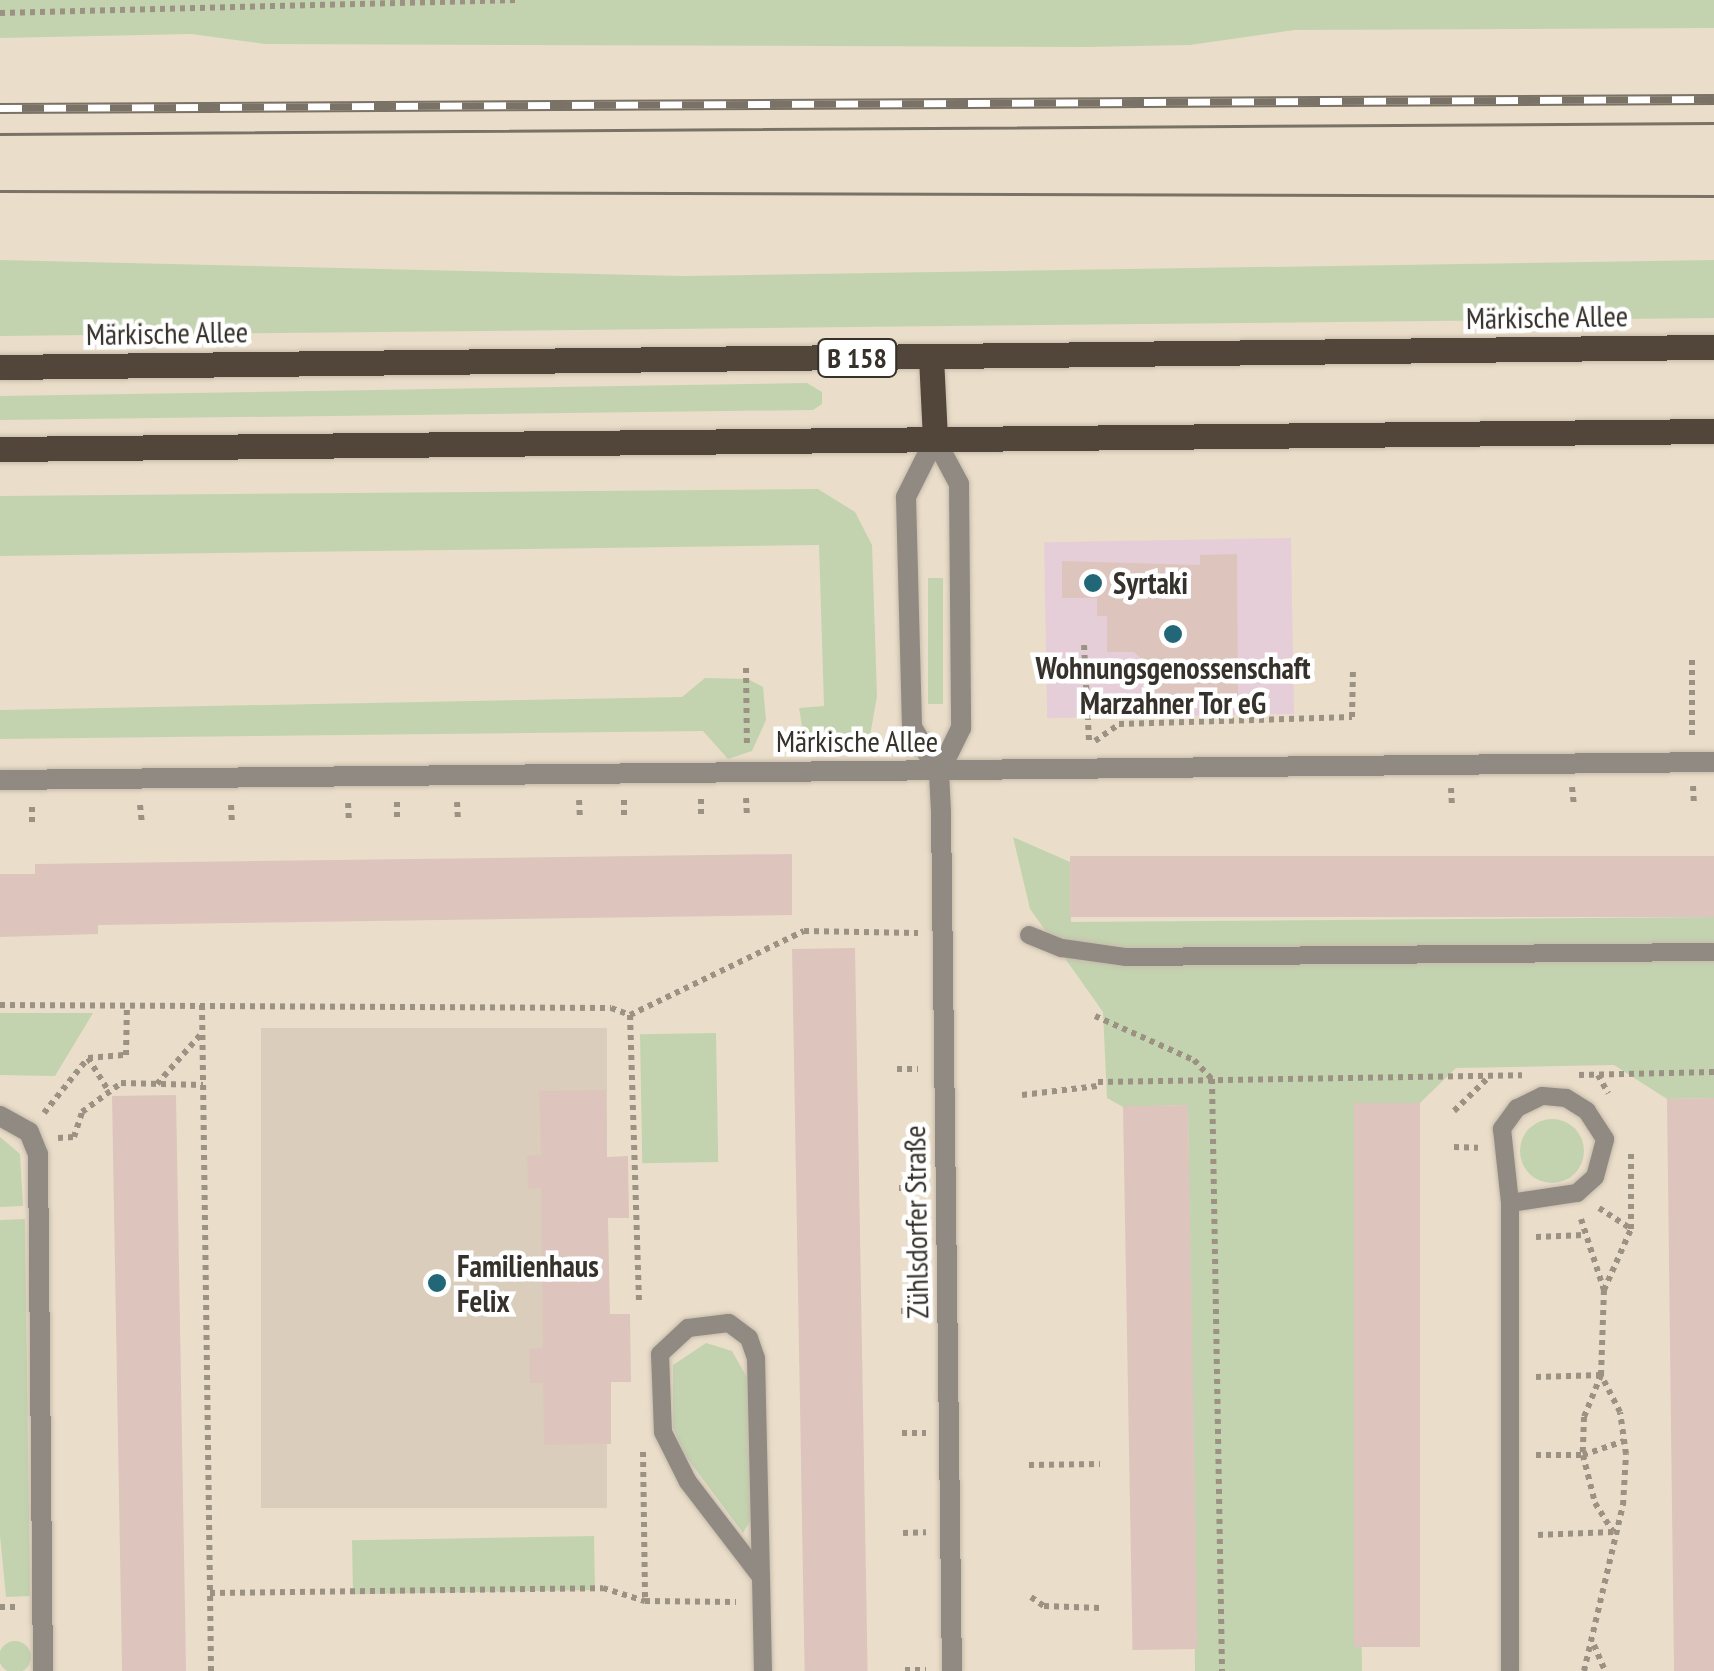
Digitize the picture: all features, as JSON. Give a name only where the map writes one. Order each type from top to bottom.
[{"type":"main road","name":"Märkische Allee","points":[[0,367],[1714,347]]},
{"type":"main road","points":[[931,358],[935,439]]},
{"type":"main road","points":[[0,449],[1714,431]]},
{"type":"street","points":[[935,439],[906,497],[912,728],[939,773]]},
{"type":"street","name":"Zühlsdorfer Straße","points":[[935,439],[959,484],[962,728],[939,773],[952,1671]]},
{"type":"street","name":"Märkische Allee","points":[[0,780],[1714,762]]},
{"type":"street","points":[[0,1116],[28,1132],[38,1154],[43,1671]]},
{"type":"lane","points":[[1029,934],[1062,948],[1126,957],[1714,952]]},
{"type":"lane","points":[[1510,1203],[1577,1193],[1595,1177],[1605,1139],[1587,1111],[1566,1098],[1542,1096],[1517,1108],[1502,1129],[1510,1203],[1510,1671]]},
{"type":"lane","points":[[761,1577],[688,1482],[663,1432],[660,1354],[688,1328],[729,1323],[748,1338],[756,1358],[763,1602],[763,1671]]},
{"type":"path","points":[[0,13],[128,4],[516,0]]},
{"type":"path","points":[[1084,644],[1089,741]]},
{"type":"path","points":[[1692,660],[1692,763]]},
{"type":"path","points":[[1071,741],[1089,741],[1119,724],[1352,717],[1353,668]]},
{"type":"path","points":[[0,1005],[611,1008],[630,1015],[804,930],[896,932]]},
{"type":"path","points":[[202,1005],[211,1671]]},
{"type":"path","points":[[28,1132],[88,1058],[126,1055],[127,1006]]},
{"type":"path","points":[[630,1015],[638,1305]]},
{"type":"path","points":[[1095,1016],[1194,1060],[1212,1078],[1222,1671]]},
{"type":"path","points":[[157,1084],[202,1032]]},
{"type":"path","points":[[88,1058],[107,1089]]},
{"type":"path","points":[[1562,1075],[1714,1072]]},
{"type":"path","points":[[1598,1074],[1614,1104]]},
{"type":"path","points":[[1022,1094],[1098,1084],[1212,1078],[1526,1075]]},
{"type":"path","points":[[1454,1111],[1490,1076]]},
{"type":"path","points":[[74,1137],[82,1112],[107,1089],[157,1084],[203,1086]]},
{"type":"path","points":[[1613,1532],[1596,1504],[1583,1455],[1584,1417],[1601,1375],[1604,1290],[1631,1229],[1631,1140]]},
{"type":"path","points":[[1577,1193],[1631,1229]]},
{"type":"path","points":[[1577,1193],[1584,1235],[1604,1290]]},
{"type":"path","points":[[1510,1238],[1584,1235]]},
{"type":"path","points":[[1510,1378],[1601,1375]]},
{"type":"path","points":[[1584,1671],[1594,1644],[1613,1532],[1623,1505],[1624,1441],[1620,1412],[1601,1375]]},
{"type":"path","points":[[643,1441],[645,1601]]},
{"type":"path","points":[[1510,1456],[1583,1455],[1624,1441]]},
{"type":"path","points":[[1029,1464],[1100,1464]]},
{"type":"path","points":[[1510,1536],[1613,1532]]},
{"type":"path","points":[[210,1592],[602,1588],[645,1601],[763,1602]]},
{"type":"path","points":[[1031,1597],[1044,1606],[1101,1608]]},
{"type":"path","points":[[1594,1644],[1605,1671]]},
{"type":"shaded area","points":[[1291,538],[1294,714],[1047,718],[1044,542]]},
{"type":"shaded area","name":"Familienhaus Felix","points":[[261,1028],[607,1028],[607,1508],[261,1508]]},
{"type":"green space","points":[[0,0],[1714,0],[1714,28],[1294,30],[1190,45],[1086,47],[265,44],[191,34],[0,38]]},
{"type":"green space","points":[[0,260],[684,276],[1714,260],[1714,318],[0,336]]},
{"type":"green space","points":[[807,383],[822,392],[822,404],[813,410],[0,420],[0,396]]},
{"type":"green space","points":[[818,489],[855,512],[872,545],[877,696],[867,753],[818,750],[802,726],[799,708],[824,706],[819,545],[0,556],[0,496]]},
{"type":"green space","points":[[928,578],[943,578],[943,704],[928,704]]},
{"type":"green space","points":[[705,678],[748,679],[763,687],[766,720],[752,751],[728,759],[703,731],[0,739],[0,710],[682,697]]},
{"type":"green space","points":[[1013,837],[1070,862],[1071,922],[1714,917],[1714,1098],[1667,1099],[1614,1065],[1456,1068],[1420,1103],[1354,1104],[1362,1671],[1195,1671],[1188,1105],[1123,1107],[1107,1098],[1103,1012],[1030,909]]},
{"type":"green space","points":[[0,1013],[93,1013],[55,1076],[0,1075]]},
{"type":"green space","points":[[716,1033],[718,1162],[642,1163],[640,1034]]},
{"type":"green space","points":[[1552,1119],[1574,1129],[1584,1151],[1574,1173],[1552,1183],[1530,1173],[1520,1151],[1530,1129]]},
{"type":"green space","points":[[0,1137],[20,1154],[23,1206],[0,1207]]},
{"type":"green space","points":[[25,1219],[30,1596],[6,1597],[0,1535],[0,1220]]},
{"type":"green space","points":[[706,1343],[732,1351],[749,1381],[750,1521],[743,1533],[684,1454],[673,1428],[673,1365]]},
{"type":"green space","points":[[594,1536],[595,1590],[353,1594],[352,1540]]},
{"type":"green space","points":[[15,1641],[26,1646],[31,1657],[26,1668],[15,1673],[4,1668],[-1,1657],[4,1646]]},
{"type":"building","name":"Wohnungsgenossenschaft Marzahner Tor eG","points":[[1237,554],[1238,695],[1153,696],[1152,669],[1134,652],[1107,652],[1107,616],[1097,616],[1097,598],[1062,598],[1062,561],[1200,565],[1200,555]]},
{"type":"building","points":[[792,854],[792,915],[98,925],[98,934],[0,937],[0,874],[35,874],[35,864]]},
{"type":"building","points":[[1070,856],[1714,856],[1714,917],[1070,917]]},
{"type":"building","points":[[855,948],[868,1671],[805,1671],[792,949]]},
{"type":"building","points":[[606,1090],[607,1157],[628,1156],[629,1218],[608,1218],[610,1314],[630,1314],[631,1382],[611,1382],[611,1444],[544,1445],[543,1383],[530,1383],[529,1349],[543,1348],[541,1188],[528,1189],[527,1156],[541,1155],[539,1091]]},
{"type":"building","points":[[176,1095],[186,1671],[122,1671],[112,1096]]},
{"type":"building","points":[[1714,1098],[1714,1671],[1674,1671],[1667,1099]]},
{"type":"building","points":[[1354,1103],[1420,1103],[1420,1647],[1354,1647]]},
{"type":"building","points":[[1188,1105],[1197,1649],[1133,1650],[1123,1106]]},
{"type":"tram line","points":[[0,134],[1714,123]]},
{"type":"tram line","points":[[0,191],[1714,196]]},
{"type":"railway","points":[[0,108],[1714,99]]},
{"type":"place","name":"Syrtaki","points":[[1093,583]]},
{"type":"place","name":"Wohnungsgenossenschaft Marzahner Tor eG","points":[[1173,634]]},
{"type":"place","name":"Familienhaus Felix","points":[[437,1283]]}]
